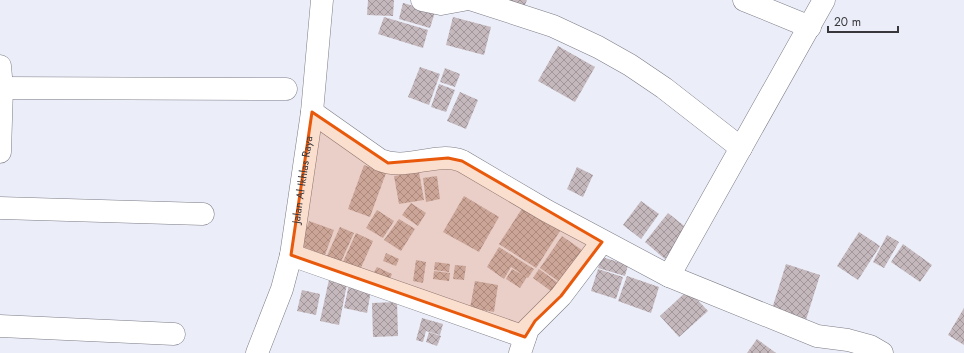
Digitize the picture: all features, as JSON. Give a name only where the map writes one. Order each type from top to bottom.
[{"type":"street","name":"Jalan Al Ikhlas Raya","points":[[257,353],[282,289],[291,255],[312,112],[322,0]]},
{"type":"street","points":[[422,0],[441,4],[463,0]]},
{"type":"street","points":[[473,0],[553,26],[598,47],[630,65],[664,88],[741,148]]},
{"type":"street","points":[[744,0],[810,28]]},
{"type":"street","points":[[669,276],[810,28],[824,0]]},
{"type":"street","points":[[0,66],[0,152]]},
{"type":"street","points":[[1,88],[286,89]]},
{"type":"street","points":[[312,112],[380,160],[388,163],[399,164],[448,158],[462,161],[602,242],[669,276],[817,336],[849,347],[870,346],[882,353]]},
{"type":"street","points":[[0,208],[203,214]]},
{"type":"street","points":[[291,255],[522,345],[535,321],[562,296],[602,242]]},
{"type":"street","points":[[0,326],[174,334]]},
{"type":"highlighted area","points":[[312,112],[388,163],[448,158],[462,161],[602,242],[561,296],[535,321],[525,337],[291,255]]},
{"type":"building","points":[[368,0],[394,0],[393,16],[367,15]]},
{"type":"building","points":[[503,0],[527,0],[523,10]]},
{"type":"building","points":[[403,3],[435,12],[430,28],[399,19]]},
{"type":"building","points":[[384,17],[428,30],[423,48],[378,34]]},
{"type":"building","points":[[453,17],[491,27],[484,55],[446,45]]},
{"type":"building","points":[[558,46],[595,67],[575,102],[538,81]]},
{"type":"building","points":[[420,67],[440,74],[429,105],[408,97]]},
{"type":"building","points":[[445,68],[460,74],[455,87],[440,82]]},
{"type":"building","points":[[439,84],[455,90],[446,112],[431,107]]},
{"type":"building","points":[[460,92],[478,100],[466,129],[447,121]]},
{"type":"building","points":[[364,165],[386,173],[370,217],[348,209]]},
{"type":"building","points":[[577,167],[593,175],[583,197],[567,189]]},
{"type":"building","points":[[419,172],[424,200],[399,204],[394,176]]},
{"type":"building","points":[[437,176],[440,199],[426,202],[423,178]]},
{"type":"building","points":[[464,196],[499,217],[479,252],[443,232]]},
{"type":"building","points":[[641,201],[659,214],[641,239],[623,225]]},
{"type":"building","points":[[411,203],[426,213],[418,226],[402,215]]},
{"type":"building","points":[[523,207],[560,231],[536,268],[499,244]]},
{"type":"building","points":[[377,210],[394,221],[383,238],[366,228]]},
{"type":"building","points":[[668,213],[688,229],[665,259],[645,242]]},
{"type":"building","points":[[399,219],[415,229],[401,251],[384,240]]},
{"type":"building","points":[[309,221],[334,230],[325,255],[300,246]]},
{"type":"building","points":[[340,227],[354,233],[340,264],[326,258]]},
{"type":"building","points":[[859,232],[880,246],[858,280],[837,266]]},
{"type":"building","points":[[356,233],[373,241],[359,272],[342,264]]},
{"type":"building","points":[[887,235],[899,242],[884,268],[873,262]]},
{"type":"building","points":[[562,236],[589,255],[566,287],[540,268]]},
{"type":"building","points":[[903,244],[932,265],[920,282],[891,262]]},
{"type":"building","points":[[499,247],[534,269],[528,278],[511,267],[504,279],[487,267]]},
{"type":"building","points":[[386,253],[399,259],[396,266],[383,261]]},
{"type":"building","points":[[602,257],[628,265],[625,276],[598,268]]},
{"type":"building","points":[[416,260],[426,262],[423,283],[413,281]]},
{"type":"building","points":[[435,262],[450,264],[449,272],[434,270]]},
{"type":"building","points":[[786,264],[820,275],[805,323],[771,312]]},
{"type":"building","points":[[455,265],[466,266],[464,280],[453,279]]},
{"type":"building","points":[[377,267],[392,274],[390,279],[374,272]]},
{"type":"building","points":[[512,269],[527,277],[520,288],[506,279]]},
{"type":"building","points":[[539,269],[565,288],[559,297],[533,278]]},
{"type":"building","points":[[598,269],[623,277],[616,299],[591,291]]},
{"type":"building","points":[[434,271],[450,273],[449,281],[433,279]]},
{"type":"building","points":[[330,275],[348,279],[339,325],[320,321]]},
{"type":"building","points":[[627,276],[659,287],[651,313],[618,301]]},
{"type":"building","points":[[350,280],[372,285],[367,313],[344,308]]},
{"type":"building","points":[[475,281],[498,285],[494,312],[470,308]]},
{"type":"building","points":[[302,290],[320,294],[316,315],[297,311]]},
{"type":"building","points":[[688,290],[708,311],[679,337],[660,316]]},
{"type":"building","points":[[397,302],[398,336],[373,337],[372,303]]},
{"type":"building","points":[[964,308],[964,345],[948,335]]},
{"type":"building","points":[[422,318],[443,324],[440,335],[426,331],[423,342],[416,340]]},
{"type":"building","points":[[429,332],[441,336],[437,346],[426,342]]},
{"type":"building","points":[[757,339],[776,353],[747,353]]}]
